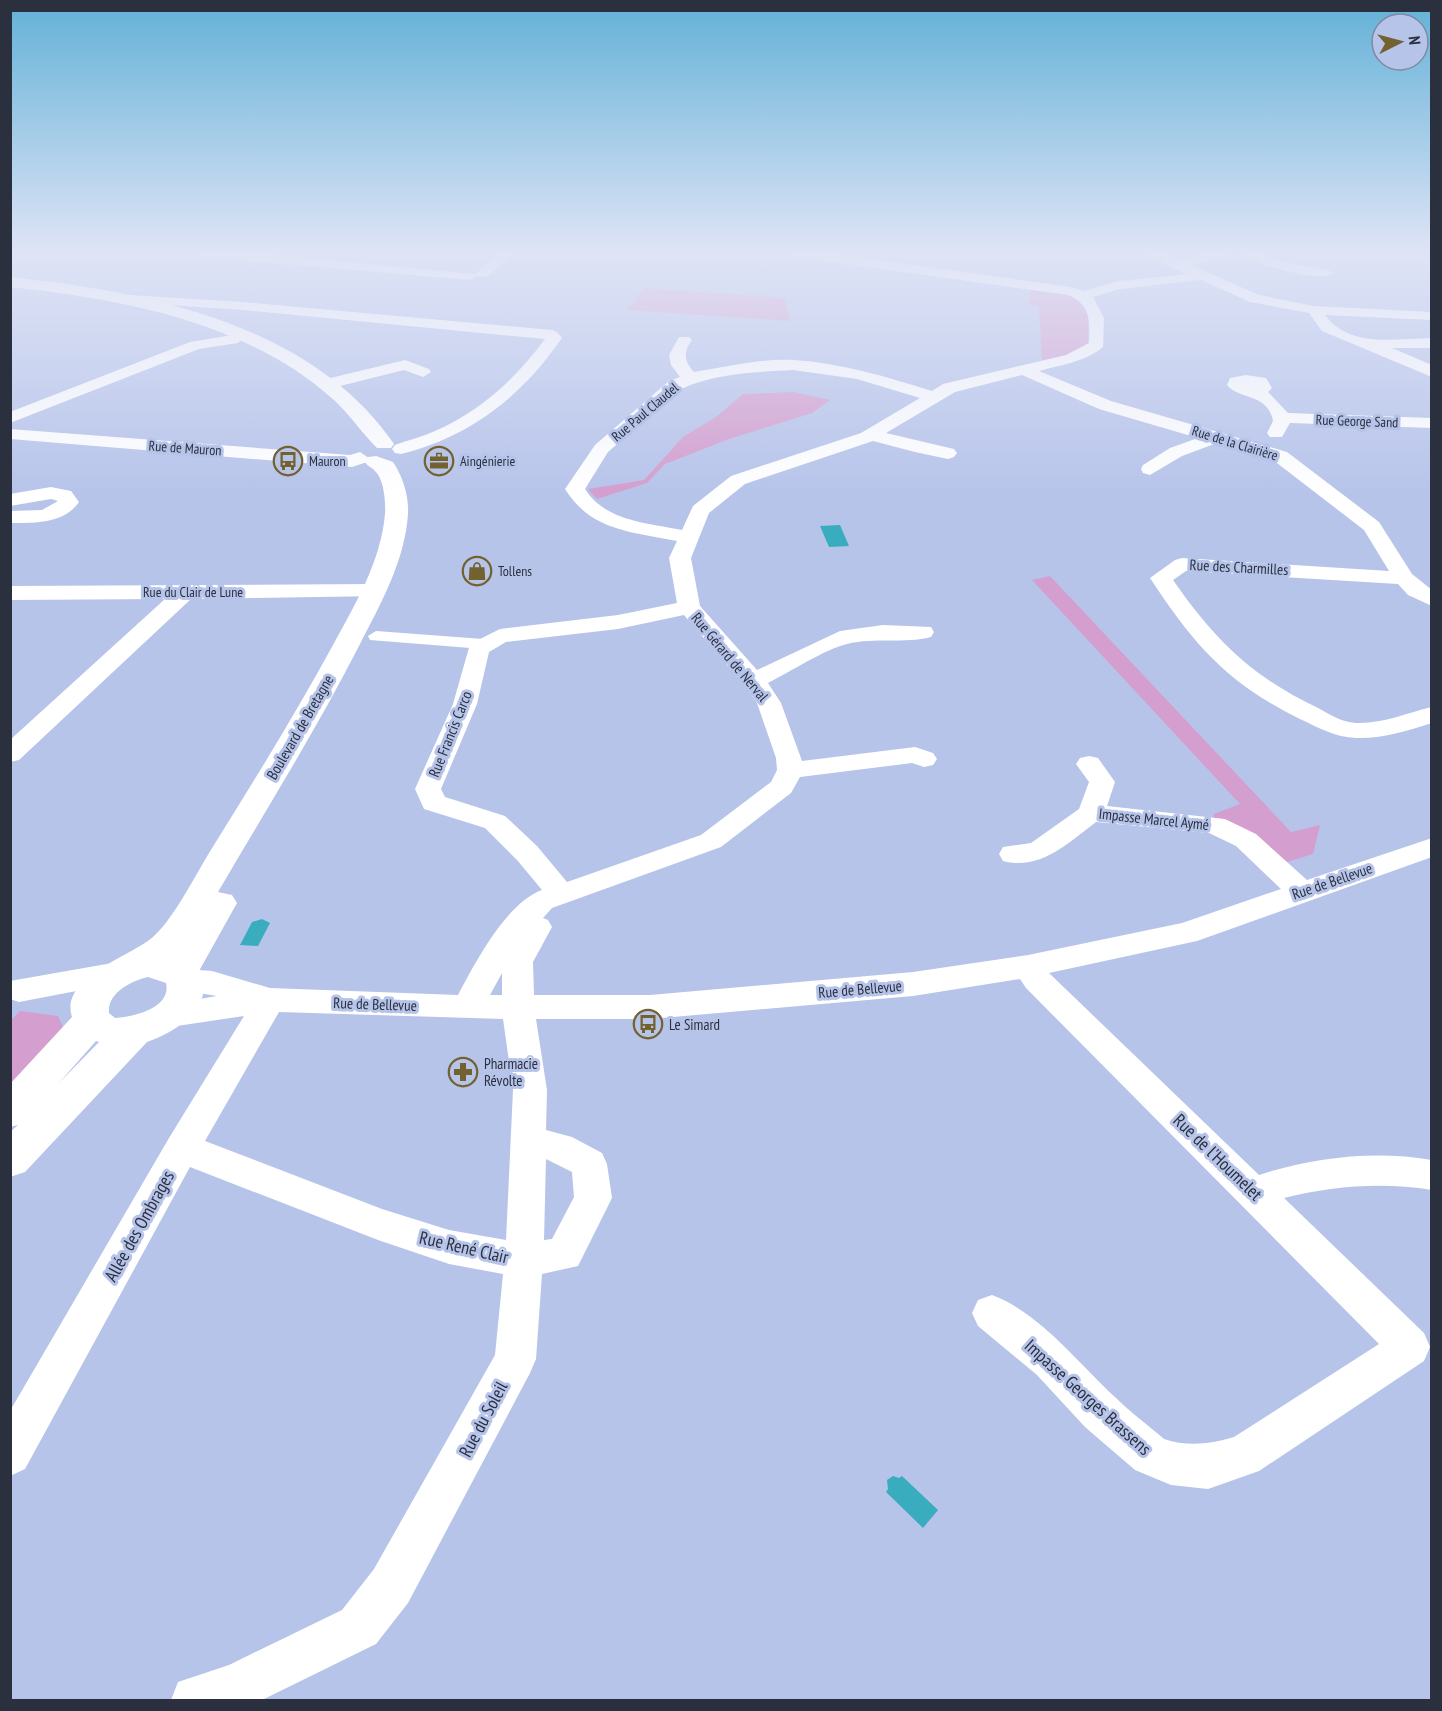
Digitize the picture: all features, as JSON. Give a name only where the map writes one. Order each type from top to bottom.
[{"type":"main road","name":"Boulevard de Bretagne","points":[[183,977],[343,698],[376,636],[400,583],[418,526],[413,487],[349,418],[322,394],[267,356],[216,333]]},
{"type":"main road","name":"Boulevard de Bretagne","points":[[126,970],[167,945],[185,919],[316,701],[375,591],[390,549],[397,516],[395,496],[381,453],[357,411],[307,370],[240,333]]},
{"type":"main road","points":[[10,1111],[91,1015],[97,989],[126,970],[160,965],[183,977],[186,992],[170,1015],[146,1028],[133,1032],[108,1031],[91,1015]]},
{"type":"main road","points":[[10,1160],[133,1032]]},
{"type":"street","points":[[10,418],[196,345],[210,336],[211,333]]},
{"type":"street","name":"Rue de Mauron","points":[[10,434],[352,461],[444,434],[476,417],[502,397],[542,356],[554,338],[552,335],[529,333]]},
{"type":"street","name":"Rue Gérard de Nerval","points":[[790,770],[789,758],[769,703],[754,681],[689,607],[680,558],[700,510],[738,480],[873,435],[932,396],[949,388],[1071,358],[1089,351],[1097,344],[1097,333]]},
{"type":"street","points":[[1338,333],[1414,362],[1431,372]]},
{"type":"street","points":[[196,345],[233,340]]},
{"type":"street","points":[[684,340],[677,352],[677,360],[690,378]]},
{"type":"street","points":[[1366,345],[1401,341],[1431,343]]},
{"type":"street","points":[[324,385],[405,365],[423,372]]},
{"type":"street","name":"Rue Paul Claudel","points":[[687,537],[601,516],[578,495],[575,489],[601,449],[675,385],[690,378],[783,365],[859,375],[932,396]]},
{"type":"street","name":"Rue de la Clairière","points":[[1025,370],[1054,385],[1105,405],[1258,448],[1291,462],[1372,526],[1404,578],[1431,600]]},
{"type":"street","points":[[1256,391],[1278,409],[1283,418],[1278,431],[1258,448]]},
{"type":"street","name":"Rue George Sand","points":[[1283,418],[1431,423]]},
{"type":"street","points":[[873,435],[915,447],[948,453]]},
{"type":"street","points":[[1150,469],[1176,452],[1218,437]]},
{"type":"street","points":[[10,500],[51,493],[64,495],[69,502],[61,511],[44,516],[10,518]]},
{"type":"street","name":"Rue des Charmilles","points":[[1404,578],[1182,564],[1161,578],[1203,640],[1231,666],[1269,695],[1341,729],[1395,728],[1431,714]]},
{"type":"street","name":"Rue du Clair de Lune","points":[[10,593],[375,591]]},
{"type":"street","points":[[10,754],[185,592]]},
{"type":"street","points":[[376,636],[483,644],[500,636],[583,627],[689,607]]},
{"type":"street","points":[[754,681],[840,638],[883,632],[923,632]]},
{"type":"street","name":"Rue Francis Carco","points":[[483,644],[478,649],[465,704],[428,789],[434,802],[495,822],[527,853],[560,893]]},
{"type":"street","points":[[468,1007],[492,961],[519,925],[542,901],[711,841],[772,798],[782,787],[790,770],[915,755],[924,759]]},
{"type":"street","name":"Impasse Marcel Aymé","points":[[1013,854],[1038,851],[1091,813],[1102,782],[1089,764]]},
{"type":"street","name":"Impasse Marcel Aymé","points":[[1091,813],[1215,825],[1246,840],[1302,891]]},
{"type":"street","name":"Rue de Bellevue","points":[[170,1015],[270,1000],[518,1008],[662,1006],[913,984],[1028,966],[1186,933],[1431,847]]},
{"type":"street","points":[[518,1008],[517,962],[560,893]]},
{"type":"street","name":"Rue de l'Houmelet","points":[[1028,966],[1037,980],[1410,1347]]},
{"type":"street","points":[[15,989],[126,970]]},
{"type":"street","name":"Rue de Bellevue","points":[[183,977],[212,982],[270,1000]]},
{"type":"street","points":[[15,989],[91,1015]]},
{"type":"street","name":"Allée des Ombrages","points":[[10,1454],[182,1148],[270,1000]]},
{"type":"street","name":"Rue du Soleil","points":[[196,1701],[236,1688],[359,1627],[391,1586],[515,1359],[524,1260],[530,1090],[518,1008]]},
{"type":"street","name":"Rue René Clair","points":[[182,1148],[428,1241],[449,1247],[524,1260],[564,1254],[593,1198],[588,1164],[559,1147],[529,1141]]},
{"type":"street","points":[[1254,1192],[1284,1181],[1387,1169],[1431,1175]]},
{"type":"street","name":"Impasse Georges Brassens","points":[[992,1313],[1052,1361],[1100,1412],[1150,1455],[1172,1463],[1208,1467],[1244,1456],[1410,1347]]},
{"type":"shaded area","points":[[1040,333],[1088,333],[1088,344],[1069,355],[1042,361]]},
{"type":"shaded area","points":[[794,392],[830,400],[812,413],[729,439],[665,464],[647,483],[597,499],[588,489],[644,480],[683,437],[716,417],[743,394]]},
{"type":"shaded area","points":[[840,525],[849,546],[829,547],[820,526]]},
{"type":"shaded area","points":[[1050,576],[1291,832],[1320,825],[1313,854],[1284,863],[1213,819],[1214,814],[1240,804],[1032,580]]},
{"type":"shaded area","points":[[262,919],[270,923],[258,946],[240,945],[252,922]]},
{"type":"shaded area","points":[[20,1011],[58,1016],[65,1032],[10,1091],[10,1021]]},
{"type":"shaded area","points":[[893,1476],[899,1478],[902,1476],[938,1510],[923,1528],[886,1492],[887,1480]]},
{"type":"place","name":"Mauron","points":[[288,461]]},
{"type":"place","name":"Aingénierie","points":[[439,461]]},
{"type":"place","name":"Tollens","points":[[477,571]]},
{"type":"place","name":"Le Simard","points":[[648,1024]]},
{"type":"place","name":"Pharmacie Révolte","points":[[463,1072]]}]
